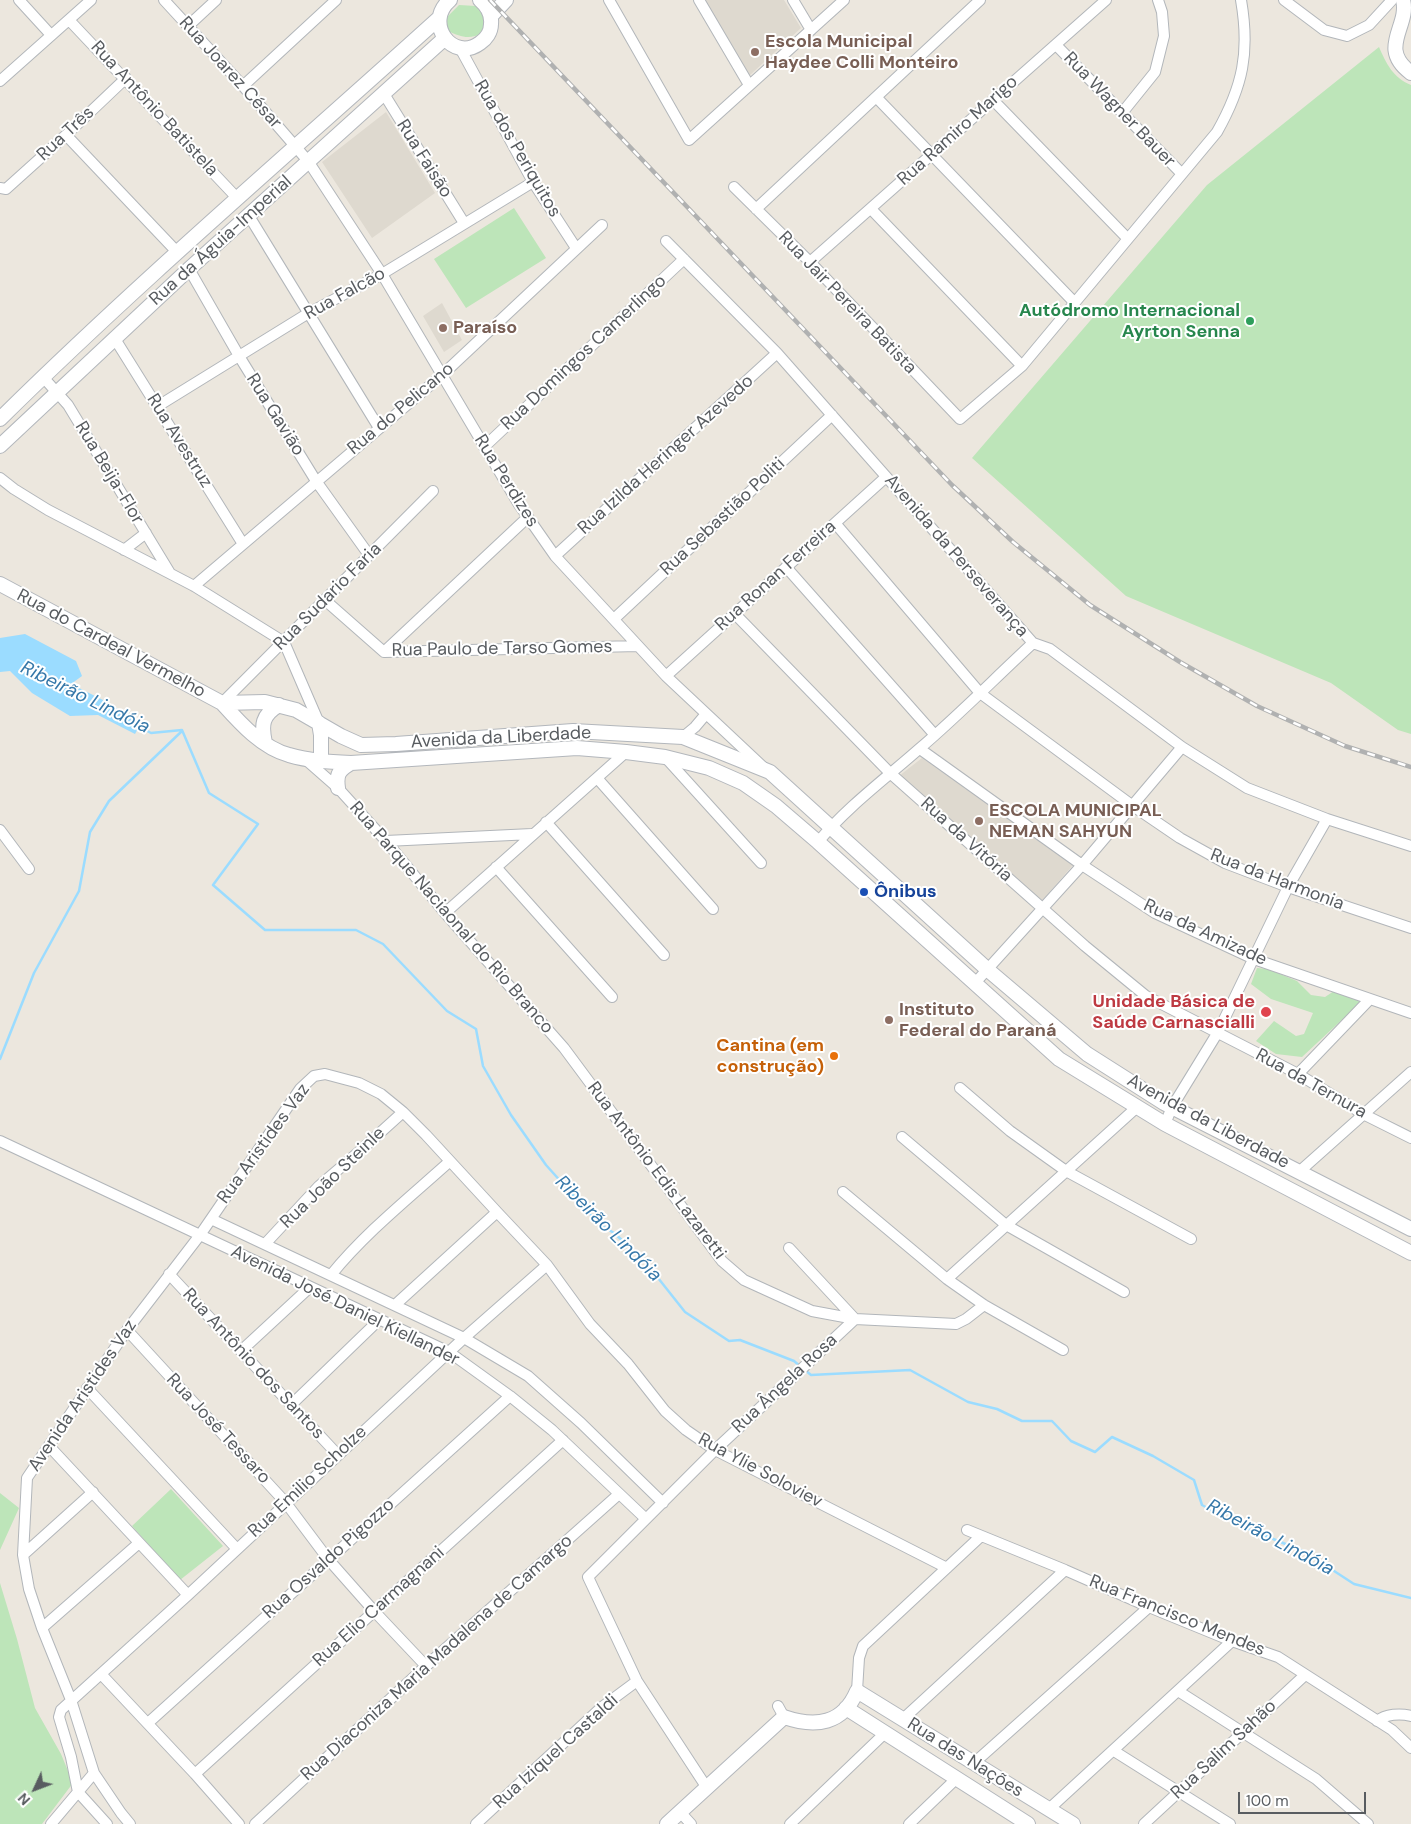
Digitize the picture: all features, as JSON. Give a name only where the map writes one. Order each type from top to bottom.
[{"type":"street","points":[[19,0],[51,35]]},
{"type":"street","points":[[1,79],[91,0]]},
{"type":"street","name":"Rua Joarez César","points":[[164,0],[296,147]]},
{"type":"street","points":[[188,26],[216,0]]},
{"type":"street","points":[[243,86],[336,0]]},
{"type":"street","name":"Rua da Águia-Imperial","points":[[0,419],[178,253],[438,19],[440,11],[450,0]]},
{"type":"street","points":[[438,19],[440,31],[444,38],[453,46],[460,48],[477,46],[489,33],[491,24],[491,16],[482,0]]},
{"type":"street","points":[[491,16],[506,0]]},
{"type":"street","points":[[608,0],[689,140],[844,0]]},
{"type":"street","points":[[699,0],[749,85]]},
{"type":"street","points":[[793,0],[811,30]]},
{"type":"street","points":[[756,209],[980,0]]},
{"type":"street","name":"Rua Ramiro Marigo","points":[[810,262],[1106,0]]},
{"type":"street","points":[[1122,112],[1155,72],[1164,36],[1162,12],[1158,0]]},
{"type":"street","points":[[871,209],[1022,366],[1218,132],[1238,88],[1244,64],[1244,18],[1241,0]]},
{"type":"street","points":[[1284,0],[1324,30],[1346,36],[1369,25],[1392,0]]},
{"type":"street","points":[[1403,0],[1407,13],[1395,41],[1396,52],[1405,68],[1411,73]]},
{"type":"street","name":"Rua Antônio Batistela","points":[[69,20],[126,78],[238,199]]},
{"type":"street","name":"Rua da Águia-Imperial","points":[[0,446],[114,338],[444,38]]},
{"type":"street","name":"Rua Wagner Bauer","points":[[1056,45],[1182,174]]},
{"type":"street","name":"Rua dos Periquitos","points":[[460,48],[532,182],[576,248]]},
{"type":"street","name":"Rua Três","points":[[3,188],[66,135],[126,78]]},
{"type":"street","name":"Rua Faisão","points":[[384,94],[464,223]]},
{"type":"street","points":[[876,97],[1074,302]]},
{"type":"street","points":[[994,100],[1128,239]]},
{"type":"street","points":[[66,135],[178,253]]},
{"type":"street","name":"Rua Perdizes","points":[[296,147],[308,161],[382,274],[527,518],[555,556],[666,676],[770,772]]},
{"type":"street","name":"Rua Falcão","points":[[158,406],[308,314],[382,274],[532,182]]},
{"type":"street","name":"Rua Jair Pereira Batista","points":[[734,187],[810,262],[960,419],[1022,366]]},
{"type":"street","points":[[249,216],[379,428]]},
{"type":"street","name":"Rua do Pelicano","points":[[194,586],[441,376],[602,224]]},
{"type":"street","name":"Avenida da Perseverança","points":[[666,241],[777,353],[1032,643],[1050,649],[1182,747],[1247,788],[1327,819],[1411,846]]},
{"type":"street","name":"Rua Domingos Camerlingo","points":[[484,447],[684,260]]},
{"type":"street","name":"Rua Gavião","points":[[189,270],[239,356],[316,481],[369,554]]},
{"type":"street","name":"Rua Avestruz","points":[[114,338],[243,544]]},
{"type":"street","name":"Rua Izilda Heringer Azevedo","points":[[555,556],[777,353]]},
{"type":"street","name":"Rua Beija-Flor","points":[[43,377],[68,405],[170,574]]},
{"type":"street","name":"Rua Sebastião Politi","points":[[614,619],[832,415]]},
{"type":"street","name":"Rua Ronan Ferreira","points":[[666,676],[886,476]]},
{"type":"street","points":[[0,478],[48,510],[194,586],[284,642],[319,723],[321,761]]},
{"type":"street","name":"Rua Sudario Faria","points":[[222,703],[326,601],[369,554],[433,491]]},
{"type":"street","points":[[384,652],[527,518]]},
{"type":"street","name":"Rua da Harmonia","points":[[835,523],[980,693],[1133,806],[1180,838],[1225,863],[1288,888],[1411,928]]},
{"type":"street","points":[[124,550],[146,533]]},
{"type":"street","points":[[786,567],[934,734]]},
{"type":"street","name":"Rua do Cardeal Vermelho","points":[[0,584],[222,703]]},
{"type":"street","name":"Rua Paulo de Tarso Gomes","points":[[326,601],[384,652],[638,646]]},
{"type":"street","name":"Rua da Vitória","points":[[735,614],[890,773],[1042,908]]},
{"type":"street","points":[[818,842],[830,828],[890,773],[920,749],[1032,643]]},
{"type":"street","name":"Avenida da Liberdade","points":[[222,703],[265,702],[296,710],[341,736],[361,744],[396,744],[573,731],[683,737],[770,772],[988,970],[1087,1054],[1172,1107],[1411,1229]]},
{"type":"street","name":"Avenida da Liberdade","points":[[222,703],[239,722],[265,743],[287,755],[304,759],[351,763],[577,748],[665,757],[709,768],[743,783],[776,806],[818,842],[1059,1059],[1136,1108],[1165,1124],[1411,1253]]},
{"type":"street","points":[[265,743],[262,730],[263,724],[270,711],[279,705]]},
{"type":"street","points":[[683,737],[696,727],[706,714]]},
{"type":"street","points":[[975,983],[1082,865],[1182,747]]},
{"type":"street","name":"Rua da Amizade","points":[[920,749],[1082,865],[1155,913],[1254,959],[1411,1014]]},
{"type":"street","points":[[445,913],[626,752]]},
{"type":"street","points":[[665,757],[761,863]]},
{"type":"street","name":"Rua Parque Naciaonal do Rio Branco","points":[[304,759],[338,788],[386,841],[445,913],[564,1048]]},
{"type":"street","name":"Rua Parque Naciaonal do Rio Branco","points":[[321,761],[338,788]]},
{"type":"street","points":[[338,788],[336,777],[340,769],[351,763]]},
{"type":"street","points":[[596,778],[713,909]]},
{"type":"street","points":[[1165,1124],[1172,1107],[1218,1032],[1288,888],[1327,819]]},
{"type":"street","points":[[546,822],[664,955]]},
{"type":"street","points":[[1,833],[28,869]]},
{"type":"street","points":[[386,841],[532,834]]},
{"type":"street","points":[[496,867],[612,997]]},
{"type":"street","name":"Rua da Ternura","points":[[1042,908],[1146,996],[1298,1074],[1364,1114],[1411,1138]]},
{"type":"street","points":[[1298,1074],[1369,1000]]},
{"type":"street","name":"Rua Antônio Edis Lazaretti","points":[[564,1048],[722,1261],[744,1280],[812,1311],[855,1319],[956,1324],[984,1305]]},
{"type":"street","points":[[1300,1171],[1411,1072]]},
{"type":"street","name":"Rua Aristides Vaz","points":[[200,1235],[300,1089],[314,1076],[325,1074],[359,1083],[381,1094],[426,1136],[497,1212]]},
{"type":"street","points":[[960,1088],[1010,1131],[1066,1171],[1191,1239]]},
{"type":"street","points":[[947,1279],[1136,1108]]},
{"type":"street","name":"Rua João Steinle","points":[[265,1244],[320,1186],[402,1112]]},
{"type":"street","points":[[902,1137],[1006,1225],[1124,1292]]},
{"type":"street","name":"Avenida José Daniel Kiellander","points":[[0,1141],[309,1288],[449,1352],[510,1396],[562,1440],[646,1520]]},
{"type":"street","points":[[331,1275],[343,1260],[368,1236],[449,1162]]},
{"type":"street","points":[[843,1192],[947,1279],[984,1305],[1063,1350]]},
{"type":"street","points":[[395,1305],[497,1212]]},
{"type":"street","name":"Rua Ylie Soloviev","points":[[497,1212],[547,1266],[590,1324],[666,1411],[686,1430],[714,1450],[947,1568]]},
{"type":"street","name":"Avenida José Daniel Kiellander","points":[[211,1219],[464,1338],[528,1376],[582,1423],[663,1503]]},
{"type":"street","name":"Avenida Aristides Vaz","points":[[130,1824],[94,1773],[71,1700],[42,1628],[29,1589],[23,1555],[27,1478],[127,1330],[200,1235]]},
{"type":"street","points":[[789,1248],[855,1319]]},
{"type":"street","name":"Rua Emilio Scholze","points":[[71,1700],[188,1595],[464,1338],[547,1266]]},
{"type":"street","name":"Rua Antônio dos Santos","points":[[169,1274],[338,1454]]},
{"type":"street","points":[[242,1350],[309,1288]]},
{"type":"street","name":"Rua Ângela Rosa","points":[[637,1681],[588,1577],[714,1450],[855,1319]]},
{"type":"street","points":[[292,1404],[378,1320]]},
{"type":"street","name":"Rua José Tessaro","points":[[127,1330],[286,1503],[328,1559],[426,1666]]},
{"type":"street","points":[[87,1388],[236,1549]]},
{"type":"street","name":"Rua Osvaldo Pigozzo","points":[[148,1723],[510,1396]]},
{"type":"street","name":"Rua Elio Carmagnani","points":[[195,1774],[562,1440]]},
{"type":"street","points":[[49,1446],[188,1595]]},
{"type":"street","points":[[23,1555],[92,1492]]},
{"type":"street","name":"Rua Diaconiza Maria Madalena de Camargo","points":[[255,1824],[426,1666],[619,1494]]},
{"type":"street","name":"Rua Francisco Mendes","points":[[967,1530],[1065,1570],[1150,1608],[1232,1641],[1278,1657],[1392,1730],[1411,1748]]},
{"type":"street","points":[[667,1824],[707,1788],[781,1711],[808,1723],[831,1720],[846,1708],[857,1691],[858,1658],[863,1646],[981,1536]]},
{"type":"street","points":[[42,1628],[139,1543]]},
{"type":"street","points":[[903,1719],[1065,1570]]},
{"type":"street","points":[[974,1763],[1150,1608]]},
{"type":"street","points":[[1049,1809],[1232,1641]]},
{"type":"street","points":[[101,1674],[240,1824]]},
{"type":"street","name":"Rua Salim Sahão","points":[[1144,1824],[1305,1675]]},
{"type":"street","points":[[637,1681],[707,1788]]},
{"type":"street","name":"Rua Iziquel Castaldi","points":[[476,1824],[602,1707],[637,1681]]},
{"type":"street","name":"Rua das Nações","points":[[857,1691],[1073,1824]]},
{"type":"street","points":[[1178,1691],[1316,1779],[1368,1824]]},
{"type":"street","points":[[71,1700],[61,1710],[59,1717],[71,1758],[78,1792],[107,1824]]},
{"type":"street","points":[[871,1724],[882,1707]]},
{"type":"street","name":"Rua das Nações","points":[[846,1708],[1028,1824]]},
{"type":"street","points":[[1377,1721],[1383,1716],[1403,1714],[1411,1716]]},
{"type":"street","points":[[790,1824],[885,1733]]},
{"type":"street","points":[[1114,1751],[1230,1824]]},
{"type":"street","points":[[51,1824],[94,1773]]},
{"type":"street","points":[[909,1824],[957,1778]]},
{"type":"street","points":[[680,1812],[690,1824]]},
{"type":"shaded area","name":"Escola Municipal Haydee Colli Monteiro","points":[[703,0],[784,0],[801,28],[749,76]]},
{"type":"shaded area","points":[[386,112],[435,193],[372,238],[322,162]]},
{"type":"shaded area","name":"Paraíso","points":[[442,303],[462,340],[444,352],[423,316]]},
{"type":"shaded area","name":"ESCOLA MUNICIPAL NEMAN SAHYUN","points":[[922,758],[1073,865],[1040,903],[899,776]]},
{"type":"green space","points":[[459,5],[476,6],[486,14],[483,33],[465,37],[448,31],[445,19]]},
{"type":"green space","name":"Autódromo Internacional Ayrton Senna","points":[[1379,47],[1387,64],[1395,74],[1411,85],[1411,734],[1398,730],[1331,683],[1126,596],[972,458],[1207,185]]},
{"type":"green space","points":[[514,208],[546,258],[466,308],[434,259]]},
{"type":"green space","points":[[1257,968],[1268,969],[1297,981],[1311,995],[1325,997],[1334,991],[1361,1002],[1302,1057],[1276,1054],[1256,1041],[1274,1021],[1296,1036],[1304,1034],[1313,1013],[1271,999],[1251,984]]},
{"type":"green space","points":[[171,1489],[223,1546],[180,1580],[132,1526]]},
{"type":"green space","points":[[0,1493],[19,1508],[0,1550]]},
{"type":"green space","points":[[0,1583],[35,1708],[61,1754],[73,1783],[42,1824],[0,1824]]},
{"type":"water","points":[[25,634],[76,661],[82,676],[71,684],[103,700],[141,723],[135,734],[98,715],[70,716],[32,693],[10,671],[0,672],[0,638]]},
{"type":"waterway","name":"Ribeirão Lindóia","points":[[138,726],[151,733],[182,730],[209,793],[258,824],[213,885],[265,930],[356,930],[383,944],[447,1011],[476,1029],[483,1066],[511,1115],[546,1165],[599,1224],[614,1233],[643,1259],[685,1312],[729,1341],[740,1340],[794,1361],[801,1367]]},
{"type":"waterway","points":[[0,1059],[34,973],[79,891],[90,832],[109,801],[182,731]]},
{"type":"waterway","name":"Ribeirão Lindóia","points":[[805,1370],[811,1375],[910,1370],[968,1402],[997,1409],[1022,1421],[1052,1421],[1071,1441],[1095,1452],[1112,1437],[1153,1456],[1194,1480],[1202,1505],[1239,1525],[1305,1552],[1354,1584],[1411,1598]]},
{"type":"railway","points":[[490,0],[952,485],[1013,542],[1090,605],[1180,662],[1257,706],[1345,746],[1411,767]]},
{"type":"place","name":"Escola Municipal Haydee Colli Monteiro","points":[[755,52]]},
{"type":"place","name":"Autódromo Internacional Ayrton Senna","points":[[1250,321]]},
{"type":"place","name":"Paraíso","points":[[443,328]]},
{"type":"place","name":"ESCOLA MUNICIPAL NEMAN SAHYUN","points":[[979,821]]},
{"type":"place","name":"Ônibus","points":[[864,892]]},
{"type":"place","name":"Unidade Básica de Saúde Carnascialli","points":[[1266,1012]]},
{"type":"place","name":"Instituto Federal do Paraná","points":[[889,1020]]},
{"type":"place","name":"Cantina (em construção)","points":[[834,1056]]}]
